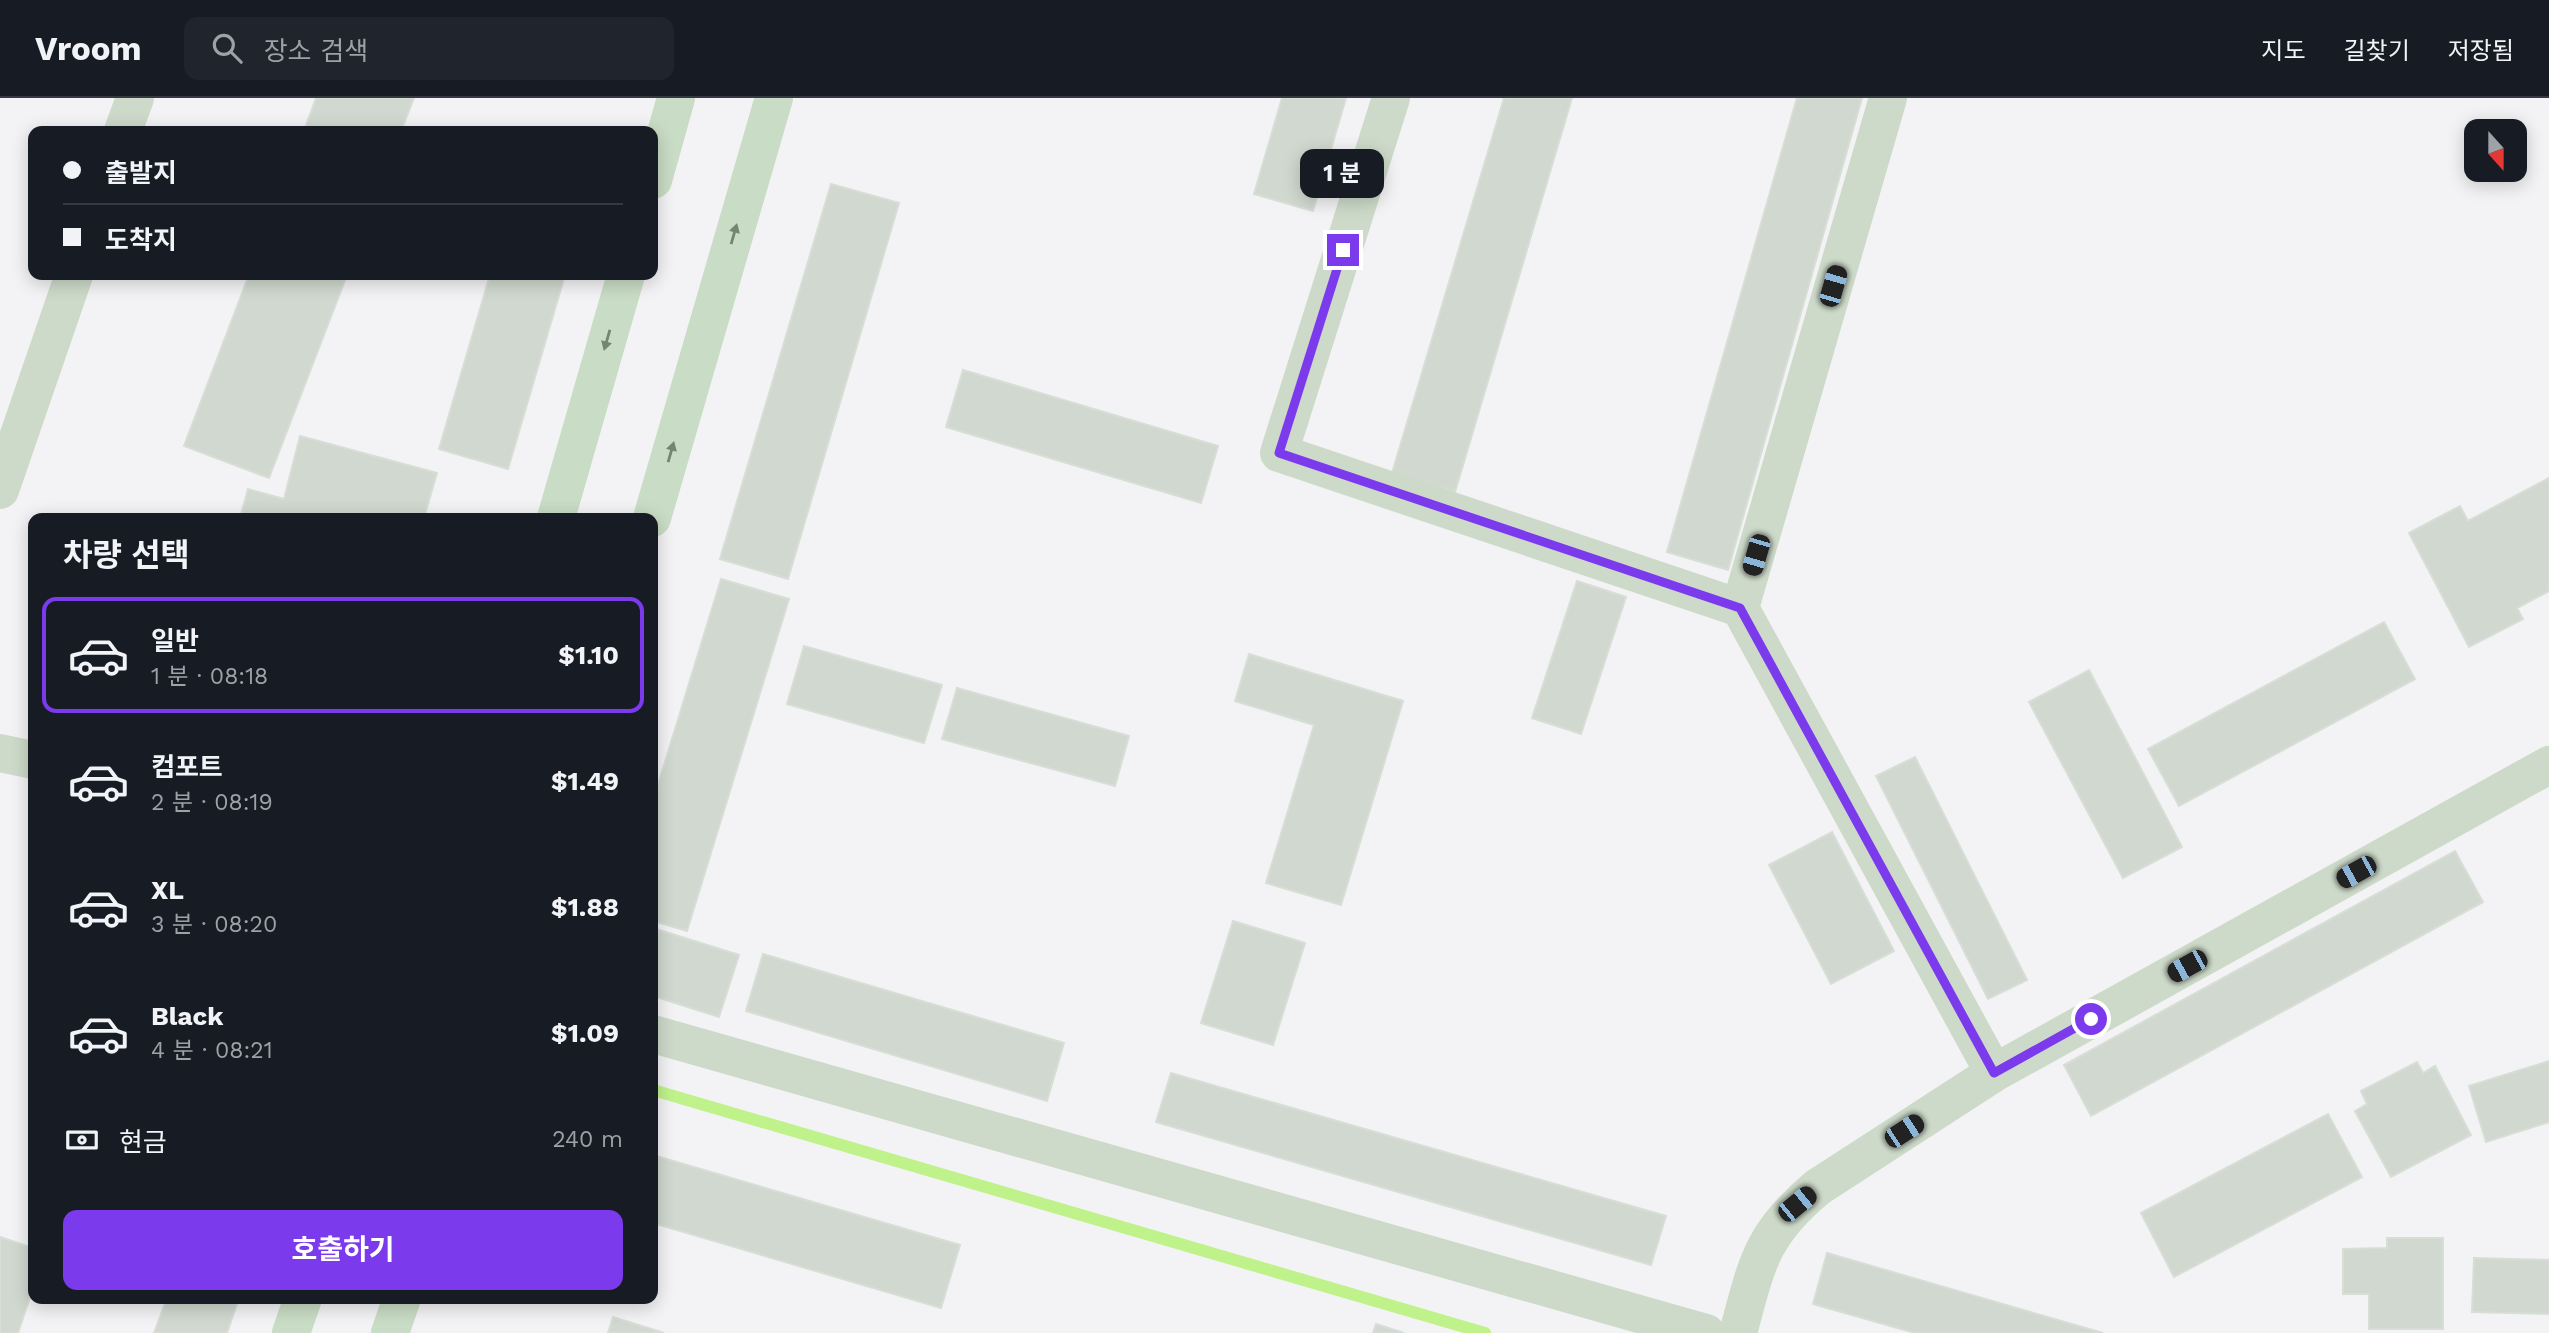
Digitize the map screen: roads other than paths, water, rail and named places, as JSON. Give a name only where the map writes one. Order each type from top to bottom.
[{"type":"main road","points":[[658,162],[676,98]]},
{"type":"main road","points":[[653,513],[774,98]]},
{"type":"main road","points":[[557,513],[625,280]]},
{"type":"main road","points":[[291,1333],[301,1304]]},
{"type":"main road","points":[[390,1333],[400,1304]]},
{"type":"street","points":[[125,126],[135,98]]},
{"type":"street","points":[[1391,98],[1279,453],[1740,608],[1994,1073]]},
{"type":"street","points":[[1740,608],[1888,98]]},
{"type":"street","points":[[0,490],[72,280]]},
{"type":"street","points":[[0,753],[28,759]]},
{"type":"street","points":[[1738,1333],[1758,1259],[1774,1231],[1797,1204],[1859,1160],[1994,1073],[2549,765]]},
{"type":"street","points":[[658,1035],[1706,1333]]},
{"type":"waterway","points":[[658,1091],[1485,1333]]}]
